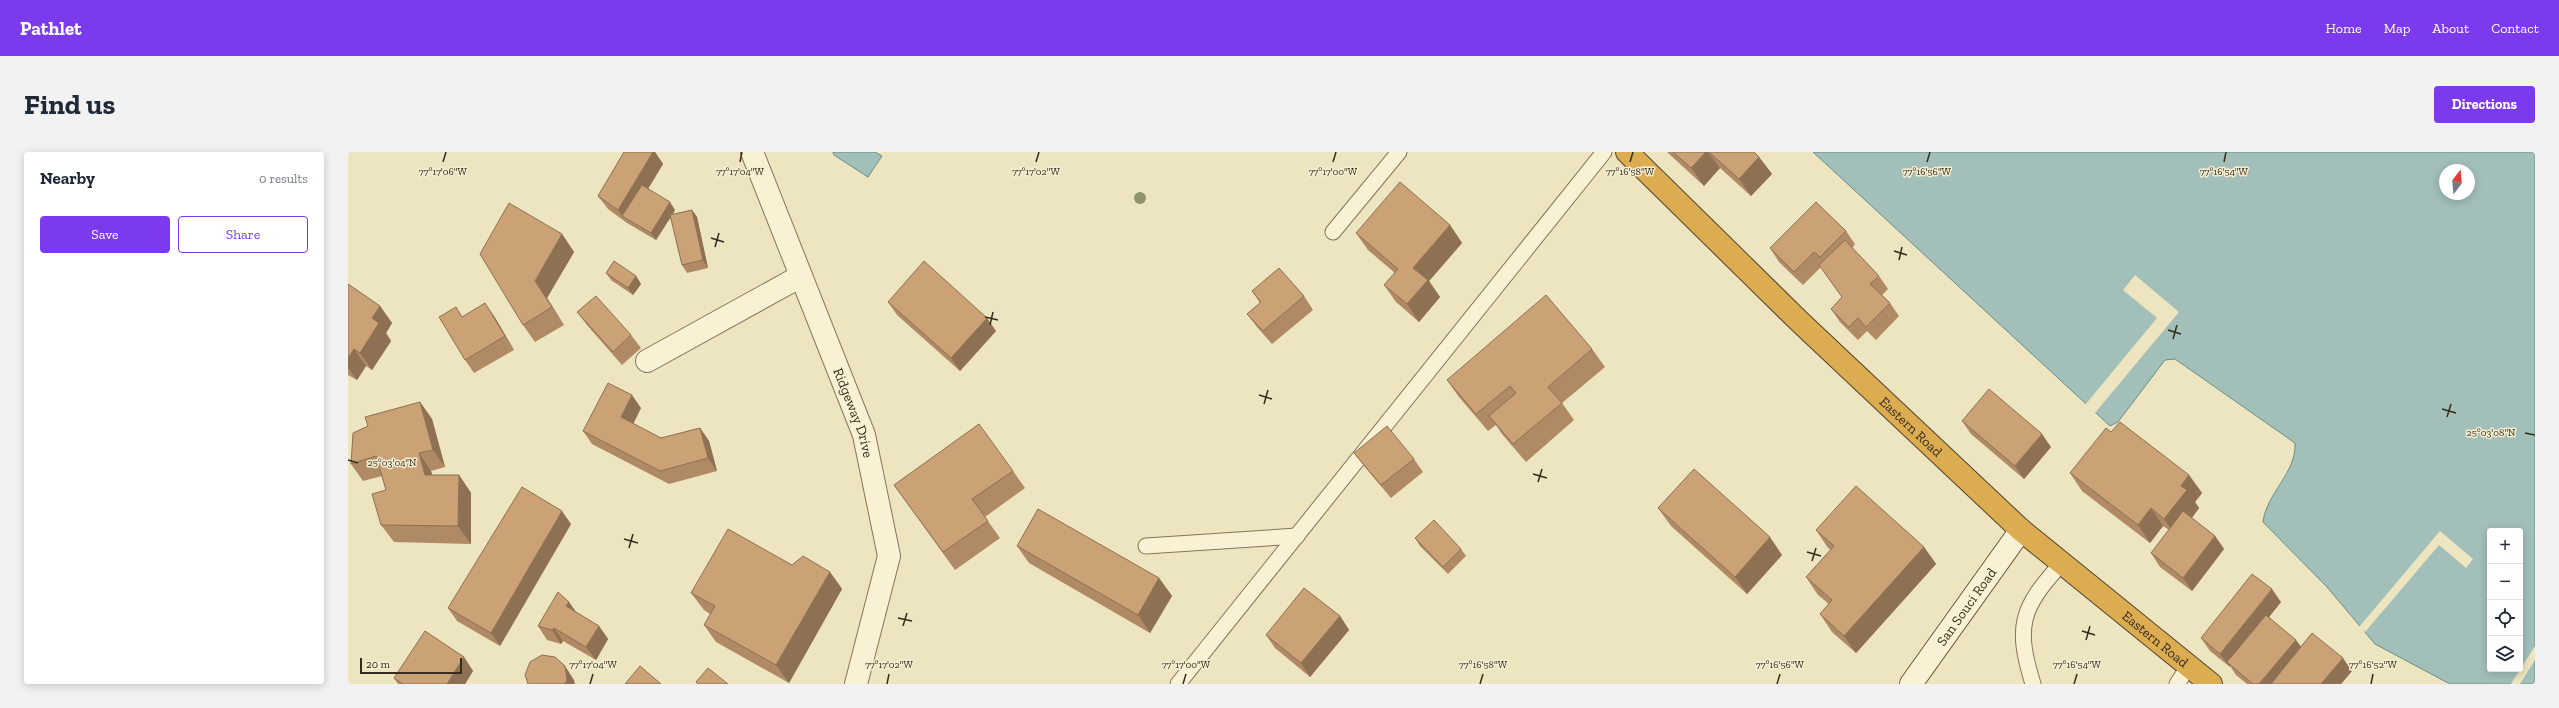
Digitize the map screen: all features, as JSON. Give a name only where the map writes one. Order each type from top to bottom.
[{"type":"highway","name":"Eastern Road","points":[[1627,152],[1800,322],[2021,530],[2060,564],[2211,684]]},
{"type":"street","name":"Ridgeway Drive","points":[[752,152],[864,435],[889,556],[856,684]]},
{"type":"street","points":[[647,361],[801,276]]},
{"type":"street","name":"San Souci Road","points":[[1911,684],[2021,530]]},
{"type":"lane","points":[[1332,232],[1399,152]]},
{"type":"lane","points":[[1178,684],[1604,152]]},
{"type":"lane","points":[[1146,546],[1297,536]]},
{"type":"lane","points":[[2033,684],[2025,652],[2023,632],[2027,611],[2034,595],[2060,564]]},
{"type":"lane","points":[[2177,684],[2189,666]]},
{"type":"water","points":[[833,152],[875,152],[882,156],[868,177],[834,155]]},
{"type":"water","points":[[1813,152],[2535,152],[2535,684],[2450,684],[2375,644],[2327,587],[2263,522],[2265,512],[2291,464],[2295,443],[2175,359],[2165,360],[2118,422],[2110,426]]},
{"type":"pier","points":[[2135,275],[2179,312],[2095,413],[2085,405],[2157,318],[2123,290]]},
{"type":"pier","points":[[2440,531],[2473,559],[2466,568],[2439,545],[2365,632],[2359,627]]},
{"type":"pier","points":[[2535,646],[2535,660],[2520,684],[2511,684],[2519,672],[2523,672],[2523,665]]},
{"type":"building","points":[[624,152],[653,152],[618,210],[598,196]]},
{"type":"building","points":[[1673,152],[1706,152],[1691,168]]},
{"type":"building","points":[[1709,152],[1754,152],[1759,157],[1739,179]]},
{"type":"building","points":[[1400,182],[1450,225],[1413,268],[1428,280],[1407,304],[1384,285],[1398,269],[1356,233]]},
{"type":"building","points":[[642,185],[670,202],[651,233],[622,216]]},
{"type":"building","points":[[1816,202],[1846,231],[1820,257],[1814,252],[1794,272],[1770,248]]},
{"type":"building","points":[[509,203],[562,234],[535,281],[552,307],[523,325],[480,254]]},
{"type":"building","points":[[692,210],[703,260],[682,265],[670,215]]},
{"type":"building","points":[[1845,240],[1879,276],[1870,284],[1890,303],[1866,327],[1858,318],[1849,327],[1831,309],[1842,297],[1819,265]]},
{"type":"building","points":[[614,261],[636,276],[628,288],[606,273]]},
{"type":"building","points":[[924,261],[987,318],[951,358],[888,302]]},
{"type":"building","points":[[1279,268],[1304,296],[1263,331],[1247,314],[1261,302],[1252,291]]},
{"type":"building","points":[[348,284],[380,306],[372,318],[379,323],[360,353],[354,349],[348,358]]},
{"type":"building","points":[[1546,295],[1592,349],[1548,387],[1562,403],[1513,444],[1489,416],[1516,393],[1510,386],[1476,414],[1447,380]]},
{"type":"building","points":[[596,296],[631,335],[613,352],[577,312]]},
{"type":"building","points":[[485,303],[505,336],[465,360],[439,317],[456,307],[462,317]]},
{"type":"building","points":[[608,383],[632,395],[621,417],[661,438],[700,428],[708,458],[660,471],[583,431]]},
{"type":"building","points":[[1989,389],[2042,434],[2015,466],[1962,421]]},
{"type":"building","points":[[420,402],[433,450],[419,453],[425,475],[459,475],[458,526],[381,525],[372,494],[386,490],[376,456],[351,464],[353,433],[368,426],[365,417]]},
{"type":"building","points":[[2120,422],[2189,475],[2181,486],[2187,490],[2164,519],[2151,508],[2138,525],[2070,473],[2106,428],[2111,432]]},
{"type":"building","points":[[979,424],[1013,471],[972,499],[988,521],[943,552],[894,485]]},
{"type":"building","points":[[1387,426],[1414,459],[1381,485],[1354,453]]},
{"type":"building","points":[[1694,469],[1770,537],[1735,577],[1658,508]]},
{"type":"building","points":[[1856,486],[1924,547],[1844,636],[1820,614],[1832,600],[1806,577],[1834,546],[1816,530]]},
{"type":"building","points":[[522,487],[562,511],[491,633],[448,608]]},
{"type":"building","points":[[1038,509],[1159,578],[1138,615],[1017,546]]},
{"type":"building","points":[[2183,511],[2215,536],[2183,578],[2151,553]]},
{"type":"building","points":[[1434,520],[1461,549],[1443,567],[1415,538]]},
{"type":"building","points":[[728,529],[792,565],[803,556],[830,572],[776,665],[704,625],[715,606],[691,593]]},
{"type":"building","points":[[2252,574],[2272,589],[2220,654],[2201,638]]},
{"type":"building","points":[[1304,588],[1340,616],[1301,663],[1266,635]]},
{"type":"building","points":[[558,592],[569,602],[566,606],[599,626],[586,647],[554,628],[552,630],[538,626]]},
{"type":"building","points":[[2266,615],[2296,640],[2259,684],[2253,684],[2227,662]]},
{"type":"building","points":[[425,631],[464,657],[447,684],[403,684],[394,678]]},
{"type":"building","points":[[2312,633],[2343,658],[2321,684],[2271,684]]},
{"type":"building","points":[[542,655],[555,657],[565,666],[567,680],[565,684],[528,684],[525,675],[530,662]]},
{"type":"building","points":[[640,666],[661,684],[625,684]]},
{"type":"building","points":[[708,668],[728,684],[698,684],[696,682]]}]
